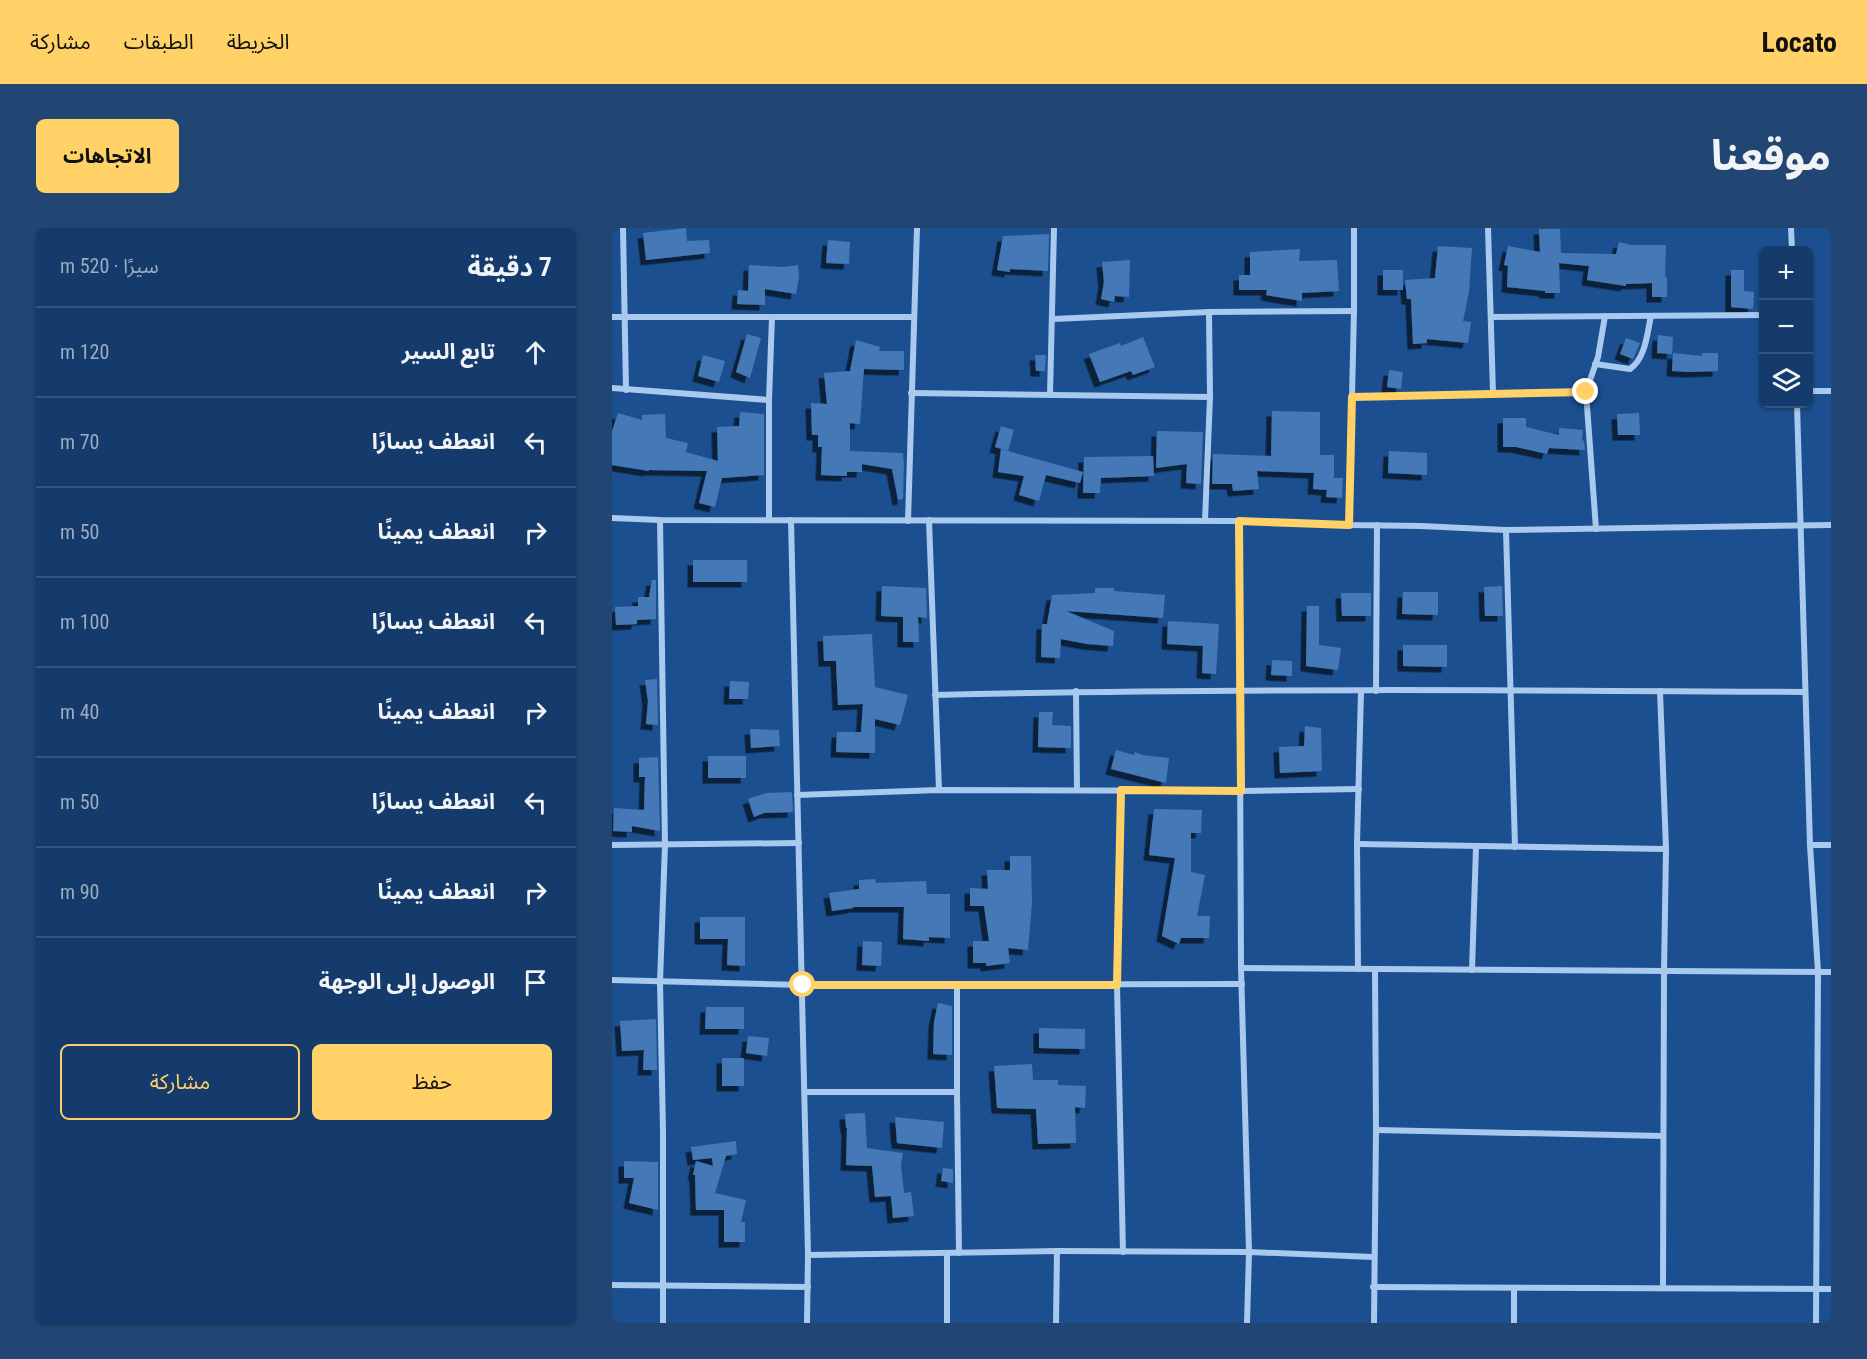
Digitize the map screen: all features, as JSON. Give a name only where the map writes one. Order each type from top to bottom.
[{"type":"street","points":[[623,228],[626,390]]},
{"type":"street","points":[[908,521],[917,228]]},
{"type":"street","points":[[1050,395],[1054,228]]},
{"type":"street","points":[[1349,525],[1354,228]]},
{"type":"street","points":[[1488,228],[1493,393]]},
{"type":"street","points":[[1791,228],[1792,246]]},
{"type":"street","points":[[1053,319],[1209,312],[1354,311]]},
{"type":"street","points":[[1205,521],[1210,397],[1209,312]]},
{"type":"street","points":[[1491,317],[1759,315]]},
{"type":"street","points":[[1596,529],[1586,392],[1595,364],[1605,316]]},
{"type":"street","points":[[1595,364],[1630,369],[1637,364],[1641,358],[1651,316]]},
{"type":"street","points":[[612,317],[914,317]]},
{"type":"street","points":[[769,520],[772,317]]},
{"type":"street","points":[[612,388],[769,400]]},
{"type":"street","points":[[1813,391],[1831,391]]},
{"type":"street","points":[[1352,397],[1586,392]]},
{"type":"street","points":[[911,393],[1210,397]]},
{"type":"street","points":[[1797,408],[1810,845],[1818,972],[1816,1323]]},
{"type":"street","points":[[612,518],[1239,521],[1506,531],[1831,525]]},
{"type":"street","points":[[660,520],[665,845],[660,982],[663,1323]]},
{"type":"street","points":[[791,520],[803,985],[808,1255],[807,1323]]},
{"type":"street","points":[[929,520],[939,790]]},
{"type":"street","points":[[1239,521],[1241,968],[1249,1252],[1247,1323]]},
{"type":"street","points":[[1376,691],[1377,525]]},
{"type":"street","points":[[1506,531],[1515,847]]},
{"type":"street","points":[[935,695],[1240,690],[1805,693]]},
{"type":"street","points":[[1358,969],[1357,844],[1361,691]]},
{"type":"street","points":[[1660,691],[1666,849],[1663,1288]]},
{"type":"street","points":[[1076,692],[1077,790]]},
{"type":"street","points":[[797,795],[939,790],[1359,789]]},
{"type":"street","points":[[1121,790],[1117,985],[1123,1252]]},
{"type":"street","points":[[612,845],[799,843]]},
{"type":"street","points":[[1357,844],[1666,849]]},
{"type":"street","points":[[1810,845],[1831,845]]},
{"type":"street","points":[[1473,970],[1476,847]]},
{"type":"street","points":[[1241,968],[1831,972]]},
{"type":"street","points":[[1374,1323],[1375,970]]},
{"type":"street","points":[[612,980],[803,985],[1242,984]]},
{"type":"street","points":[[957,985],[959,1253]]},
{"type":"street","points":[[805,1092],[957,1092]]},
{"type":"street","points":[[1376,1130],[1663,1136]]},
{"type":"street","points":[[808,1255],[1057,1251],[1249,1252],[1373,1257]]},
{"type":"street","points":[[1056,1323],[1057,1251]]},
{"type":"street","points":[[947,1254],[947,1323]]},
{"type":"street","points":[[612,1284],[808,1287]]},
{"type":"street","points":[[1373,1287],[1831,1289]]},
{"type":"street","points":[[1514,1288],[1514,1323]]},
{"type":"building","points":[[686,228],[687,241],[709,240],[710,253],[646,260],[643,233]]},
{"type":"building","points":[[1539,229],[1560,229],[1561,253],[1616,254],[1619,242],[1631,245],[1666,245],[1667,297],[1652,297],[1652,283],[1626,284],[1626,286],[1587,280],[1589,266],[1559,263],[1560,293],[1507,287],[1508,266],[1504,265],[1508,246],[1540,252]]},
{"type":"building","points":[[1049,234],[1048,271],[997,270],[1003,236]]},
{"type":"building","points":[[828,240],[850,242],[849,264],[826,263]]},
{"type":"building","points":[[1438,246],[1472,248],[1469,292],[1463,321],[1471,322],[1468,343],[1427,339],[1427,343],[1413,344],[1411,299],[1407,299],[1405,280],[1435,278]]},
{"type":"building","points":[[1300,249],[1299,261],[1337,260],[1339,291],[1302,293],[1302,301],[1266,295],[1267,290],[1239,290],[1239,275],[1250,275],[1250,252]]},
{"type":"building","points":[[1130,260],[1129,297],[1115,296],[1114,302],[1101,299],[1104,282],[1102,262]]},
{"type":"building","points":[[749,265],[782,267],[798,265],[799,277],[796,294],[765,289],[765,305],[737,304],[738,290],[748,291]]},
{"type":"building","points":[[1383,270],[1403,270],[1403,290],[1383,290]]},
{"type":"building","points":[[1731,270],[1744,270],[1744,291],[1754,292],[1753,309],[1731,307]]},
{"type":"building","points":[[747,334],[761,338],[750,378],[736,372]]},
{"type":"building","points":[[1658,335],[1673,337],[1672,354],[1657,353]]},
{"type":"building","points":[[1143,337],[1155,367],[1133,375],[1131,371],[1100,382],[1089,354],[1120,343],[1121,346]]},
{"type":"building","points":[[1626,338],[1640,343],[1633,359],[1620,354]]},
{"type":"building","points":[[856,340],[880,347],[879,351],[904,351],[904,370],[864,369],[860,424],[850,423],[850,451],[903,453],[903,499],[898,500],[892,469],[862,464],[862,472],[847,472],[847,476],[821,475],[822,447],[818,447],[818,435],[812,435],[811,403],[827,404],[824,373],[850,371]]},
{"type":"building","points":[[1673,353],[1702,356],[1702,353],[1718,353],[1718,371],[1672,371]]},
{"type":"building","points":[[703,355],[725,361],[719,382],[698,376]]},
{"type":"building","points":[[1035,355],[1046,355],[1045,371],[1036,371]]},
{"type":"building","points":[[1389,370],[1403,372],[1401,389],[1387,387]]},
{"type":"building","points":[[1272,411],[1320,412],[1320,455],[1334,455],[1334,478],[1343,478],[1342,498],[1326,497],[1327,490],[1313,489],[1314,473],[1257,471],[1259,489],[1233,491],[1232,484],[1212,484],[1213,454],[1271,456]]},
{"type":"building","points":[[740,412],[764,414],[764,475],[722,478],[715,507],[699,503],[707,471],[649,471],[612,465],[612,431],[618,413],[642,420],[642,415],[665,414],[666,438],[688,443],[686,452],[718,461],[717,427],[739,426]]},
{"type":"building","points":[[1639,413],[1640,435],[1618,435],[1617,414]]},
{"type":"building","points":[[1503,418],[1526,418],[1526,427],[1559,435],[1559,428],[1583,430],[1582,440],[1585,450],[1549,448],[1547,454],[1516,447],[1503,447]]},
{"type":"building","points":[[1001,426],[1014,430],[1008,451],[995,447]]},
{"type":"building","points":[[1157,431],[1203,432],[1201,484],[1186,483],[1187,464],[1156,468]]},
{"type":"building","points":[[1001,449],[1083,472],[1080,483],[1046,475],[1039,501],[1019,495],[1024,476],[998,472]]},
{"type":"building","points":[[1389,451],[1427,453],[1427,475],[1388,473]]},
{"type":"building","points":[[1153,456],[1154,476],[1101,478],[1100,493],[1083,493],[1084,457]]},
{"type":"building","points":[[693,560],[747,560],[747,582],[693,582]]},
{"type":"building","points":[[652,580],[656,580],[656,619],[637,620],[637,624],[616,625],[615,607],[638,606],[638,597],[649,597]]},
{"type":"building","points":[[882,586],[926,588],[927,618],[918,617],[919,642],[903,642],[903,617],[881,616]]},
{"type":"building","points":[[1502,586],[1503,616],[1485,616],[1484,587]]},
{"type":"building","points":[[1095,588],[1114,588],[1114,591],[1165,595],[1163,618],[1066,611],[1114,631],[1113,646],[1061,639],[1060,658],[1041,657],[1042,624],[1047,624],[1052,595],[1095,593]]},
{"type":"building","points":[[1403,592],[1438,592],[1438,615],[1402,614]]},
{"type":"building","points":[[1341,593],[1371,593],[1371,616],[1342,616]]},
{"type":"building","points":[[1307,606],[1319,606],[1319,645],[1341,648],[1338,670],[1306,666]]},
{"type":"building","points":[[1168,621],[1219,624],[1216,674],[1202,673],[1203,646],[1167,644]]},
{"type":"building","points":[[872,634],[875,687],[908,695],[900,725],[875,719],[875,753],[836,752],[837,732],[861,732],[863,704],[838,705],[836,661],[824,661],[823,636]]},
{"type":"building","points":[[1403,645],[1447,645],[1447,667],[1403,666]]},
{"type":"building","points":[[1272,660],[1292,661],[1292,676],[1271,675]]},
{"type":"building","points":[[657,679],[658,725],[646,724],[648,701],[645,680]]},
{"type":"building","points":[[730,681],[749,682],[748,699],[729,699]]},
{"type":"building","points":[[1039,712],[1053,712],[1052,725],[1071,726],[1071,748],[1038,747]]},
{"type":"building","points":[[1305,726],[1321,728],[1322,771],[1280,773],[1279,747],[1304,746]]},
{"type":"building","points":[[750,729],[779,730],[780,746],[751,748]]},
{"type":"building","points":[[1116,750],[1134,755],[1135,752],[1169,758],[1166,783],[1111,769]]},
{"type":"building","points":[[708,756],[746,756],[746,778],[708,778]]},
{"type":"building","points":[[658,757],[660,831],[632,826],[632,832],[613,831],[614,808],[644,810],[645,777],[639,777],[639,758]]},
{"type":"building","points":[[792,792],[793,812],[764,813],[754,817],[748,799],[766,793]]},
{"type":"building","points":[[1154,809],[1202,810],[1201,833],[1191,833],[1191,872],[1205,875],[1197,916],[1210,916],[1209,938],[1181,938],[1179,944],[1162,936],[1175,858],[1149,855]]},
{"type":"building","points":[[1010,856],[1031,856],[1032,904],[1028,950],[1008,948],[1010,963],[986,966],[986,963],[973,963],[973,941],[989,941],[984,906],[970,906],[970,888],[988,889],[987,870],[1010,870]]},
{"type":"building","points":[[875,879],[876,883],[926,881],[927,894],[950,894],[950,938],[929,937],[929,941],[903,939],[904,907],[853,907],[832,911],[829,893],[859,889],[859,880]]},
{"type":"building","points":[[700,917],[745,917],[745,966],[727,965],[728,939],[700,939]]},
{"type":"building","points":[[863,941],[882,942],[881,966],[862,965]]},
{"type":"building","points":[[938,1003],[952,1006],[952,1055],[933,1054],[934,1022]]},
{"type":"building","points":[[706,1007],[744,1007],[744,1029],[705,1029]]},
{"type":"building","points":[[656,1019],[657,1070],[643,1070],[644,1050],[622,1051],[620,1021]]},
{"type":"building","points":[[1039,1028],[1085,1029],[1085,1049],[1039,1048]]},
{"type":"building","points":[[748,1036],[769,1038],[767,1056],[746,1053]]},
{"type":"building","points":[[722,1058],[744,1058],[744,1086],[722,1086]]},
{"type":"building","points":[[1032,1064],[1033,1080],[1058,1080],[1058,1085],[1086,1086],[1085,1108],[1075,1107],[1076,1143],[1038,1144],[1036,1109],[997,1108],[994,1066]]},
{"type":"building","points":[[865,1113],[867,1148],[903,1153],[901,1165],[904,1193],[911,1192],[914,1216],[893,1218],[891,1196],[875,1197],[872,1166],[846,1165],[845,1114]]},
{"type":"building","points":[[895,1117],[944,1122],[942,1148],[897,1143]]},
{"type":"building","points":[[736,1141],[737,1154],[726,1156],[715,1193],[746,1200],[741,1222],[745,1222],[745,1242],[724,1242],[724,1210],[696,1210],[695,1175],[693,1175],[696,1161],[713,1166],[712,1158],[693,1160],[691,1147]]},
{"type":"building","points":[[624,1161],[658,1162],[658,1210],[629,1203],[634,1178],[624,1178]]},
{"type":"building","points":[[943,1168],[953,1169],[953,1183],[941,1181]]},
{"type":"route","points":[[803,985],[1117,985],[1121,790],[1241,791],[1239,521],[1349,525],[1352,397],[1586,392]]}]
